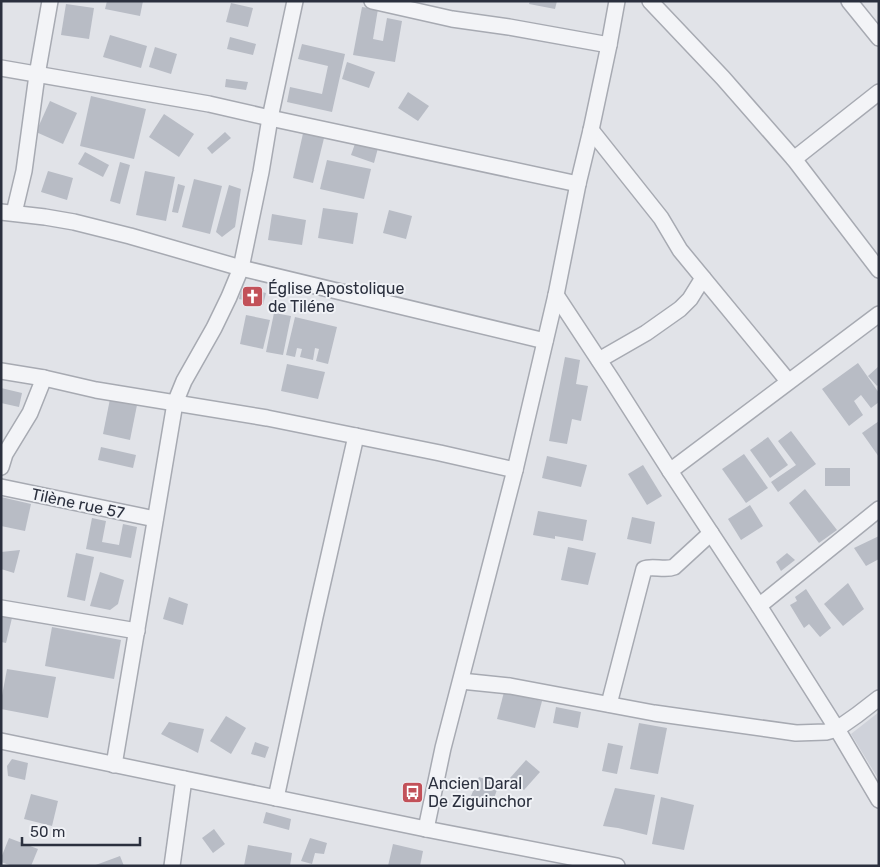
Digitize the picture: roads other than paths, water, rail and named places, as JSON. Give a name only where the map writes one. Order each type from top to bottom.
[{"type":"street","points":[[50,1],[37,75],[24,171],[8,212],[64,220],[130,236],[241,268],[545,341]]},
{"type":"street","points":[[114,765],[175,403],[184,381],[218,320],[241,268],[295,1]]},
{"type":"street","points":[[372,1],[452,18],[609,45]]},
{"type":"street","points":[[426,829],[443,748],[515,470],[556,295],[617,1]]},
{"type":"street","points":[[650,1],[723,78],[794,160],[879,270]]},
{"type":"street","points":[[849,1],[879,38]]},
{"type":"street","points":[[1,68],[199,102],[578,184]]},
{"type":"street","points":[[794,160],[879,92]]},
{"type":"street","points":[[591,130],[661,218],[680,250],[788,381]]},
{"type":"street","points":[[599,360],[680,309],[690,299],[703,278]]},
{"type":"street","points":[[556,295],[759,606],[837,729],[879,800]]},
{"type":"street","points":[[670,471],[879,314]]},
{"type":"street","points":[[1,371],[44,378],[96,390],[258,417],[515,470]]},
{"type":"street","points":[[1,467],[5,454],[30,413],[44,378]]},
{"type":"street","points":[[276,798],[356,436]]},
{"type":"street","name":"Tilène rue 57","points":[[1,487],[155,519]]},
{"type":"street","points":[[759,606],[879,509]]},
{"type":"street","points":[[608,704],[644,569],[647,567],[666,569],[674,567],[711,533]]},
{"type":"street","points":[[1,608],[137,631]]},
{"type":"street","points":[[461,681],[510,686],[654,713],[796,733],[826,732],[837,729],[879,698]]},
{"type":"street","points":[[1,741],[578,862],[617,866]]},
{"type":"street","points":[[172,866],[184,780]]},
{"type":"place","name":"Église Apostolique de Tiléne","points":[[252,297]]},
{"type":"place","name":"Ancien Daral De Ziguinchor","points":[[412,792]]}]
